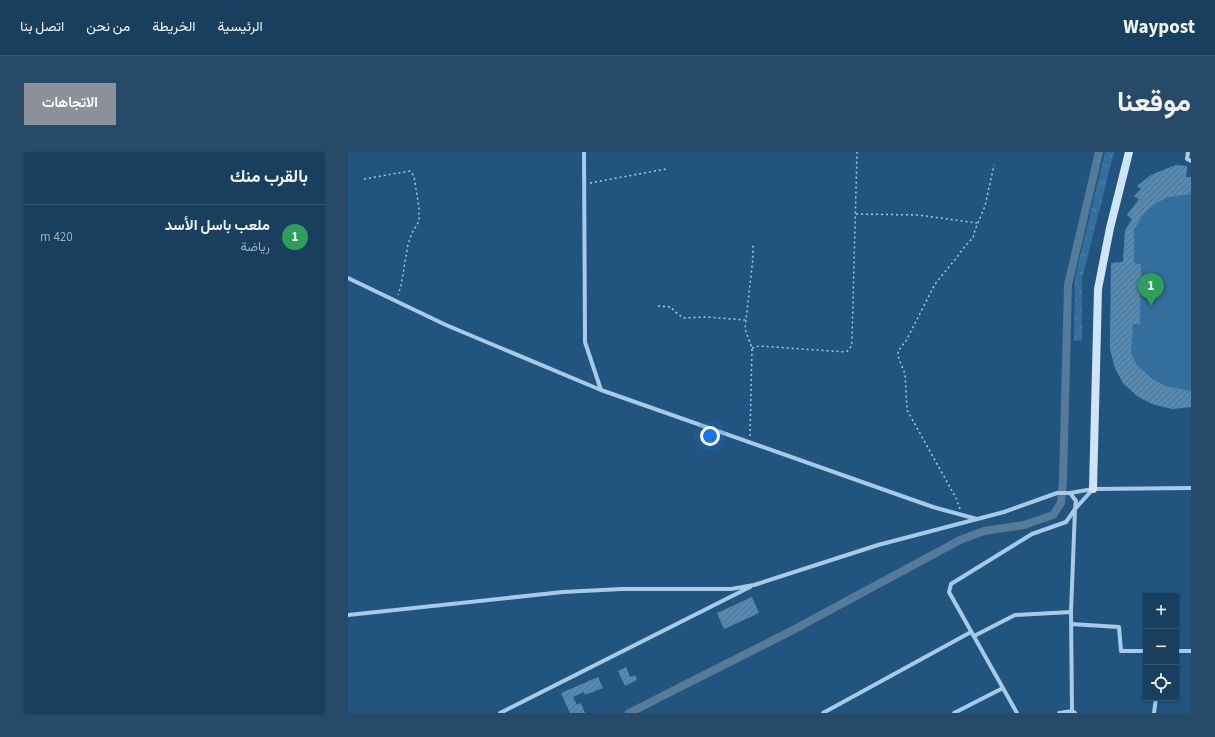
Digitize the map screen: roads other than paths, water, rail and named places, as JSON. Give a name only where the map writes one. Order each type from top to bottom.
[{"type":"main road","points":[[1093,489],[1098,289],[1110,228],[1129,152]]},
{"type":"street","points":[[584,152],[585,342],[601,390]]},
{"type":"street","points":[[1188,152],[1187,159],[1191,161]]},
{"type":"street","points":[[348,278],[446,325],[601,390],[933,507],[977,519]]},
{"type":"street","points":[[348,615],[563,592],[622,590],[731,590],[754,585],[878,545],[1004,512],[1057,493],[1070,493],[1093,489],[1191,488]]},
{"type":"street","points":[[1017,713],[949,592],[951,584],[1032,534],[1066,522],[1075,509],[1093,489]]},
{"type":"street","points":[[1059,713],[1074,712],[1071,612],[1076,501],[1070,493]]},
{"type":"street","points":[[500,713],[592,668],[754,585]]},
{"type":"street","points":[[974,636],[1015,615],[1071,612]]},
{"type":"street","points":[[1071,624],[1119,627],[1121,651],[1143,651]]},
{"type":"street","points":[[823,713],[971,632]]},
{"type":"street","points":[[1179,651],[1191,651]]},
{"type":"street","points":[[954,713],[1003,688]]},
{"type":"street","points":[[1154,713],[1156,701]]},
{"type":"waterway","points":[[629,713],[793,630],[960,540],[984,531],[1024,525],[1053,515],[1061,503],[1063,481],[1068,285],[1099,152]]},
{"type":"place","name":"ملعب باسل الأسد","points":[[1151,306]]}]
